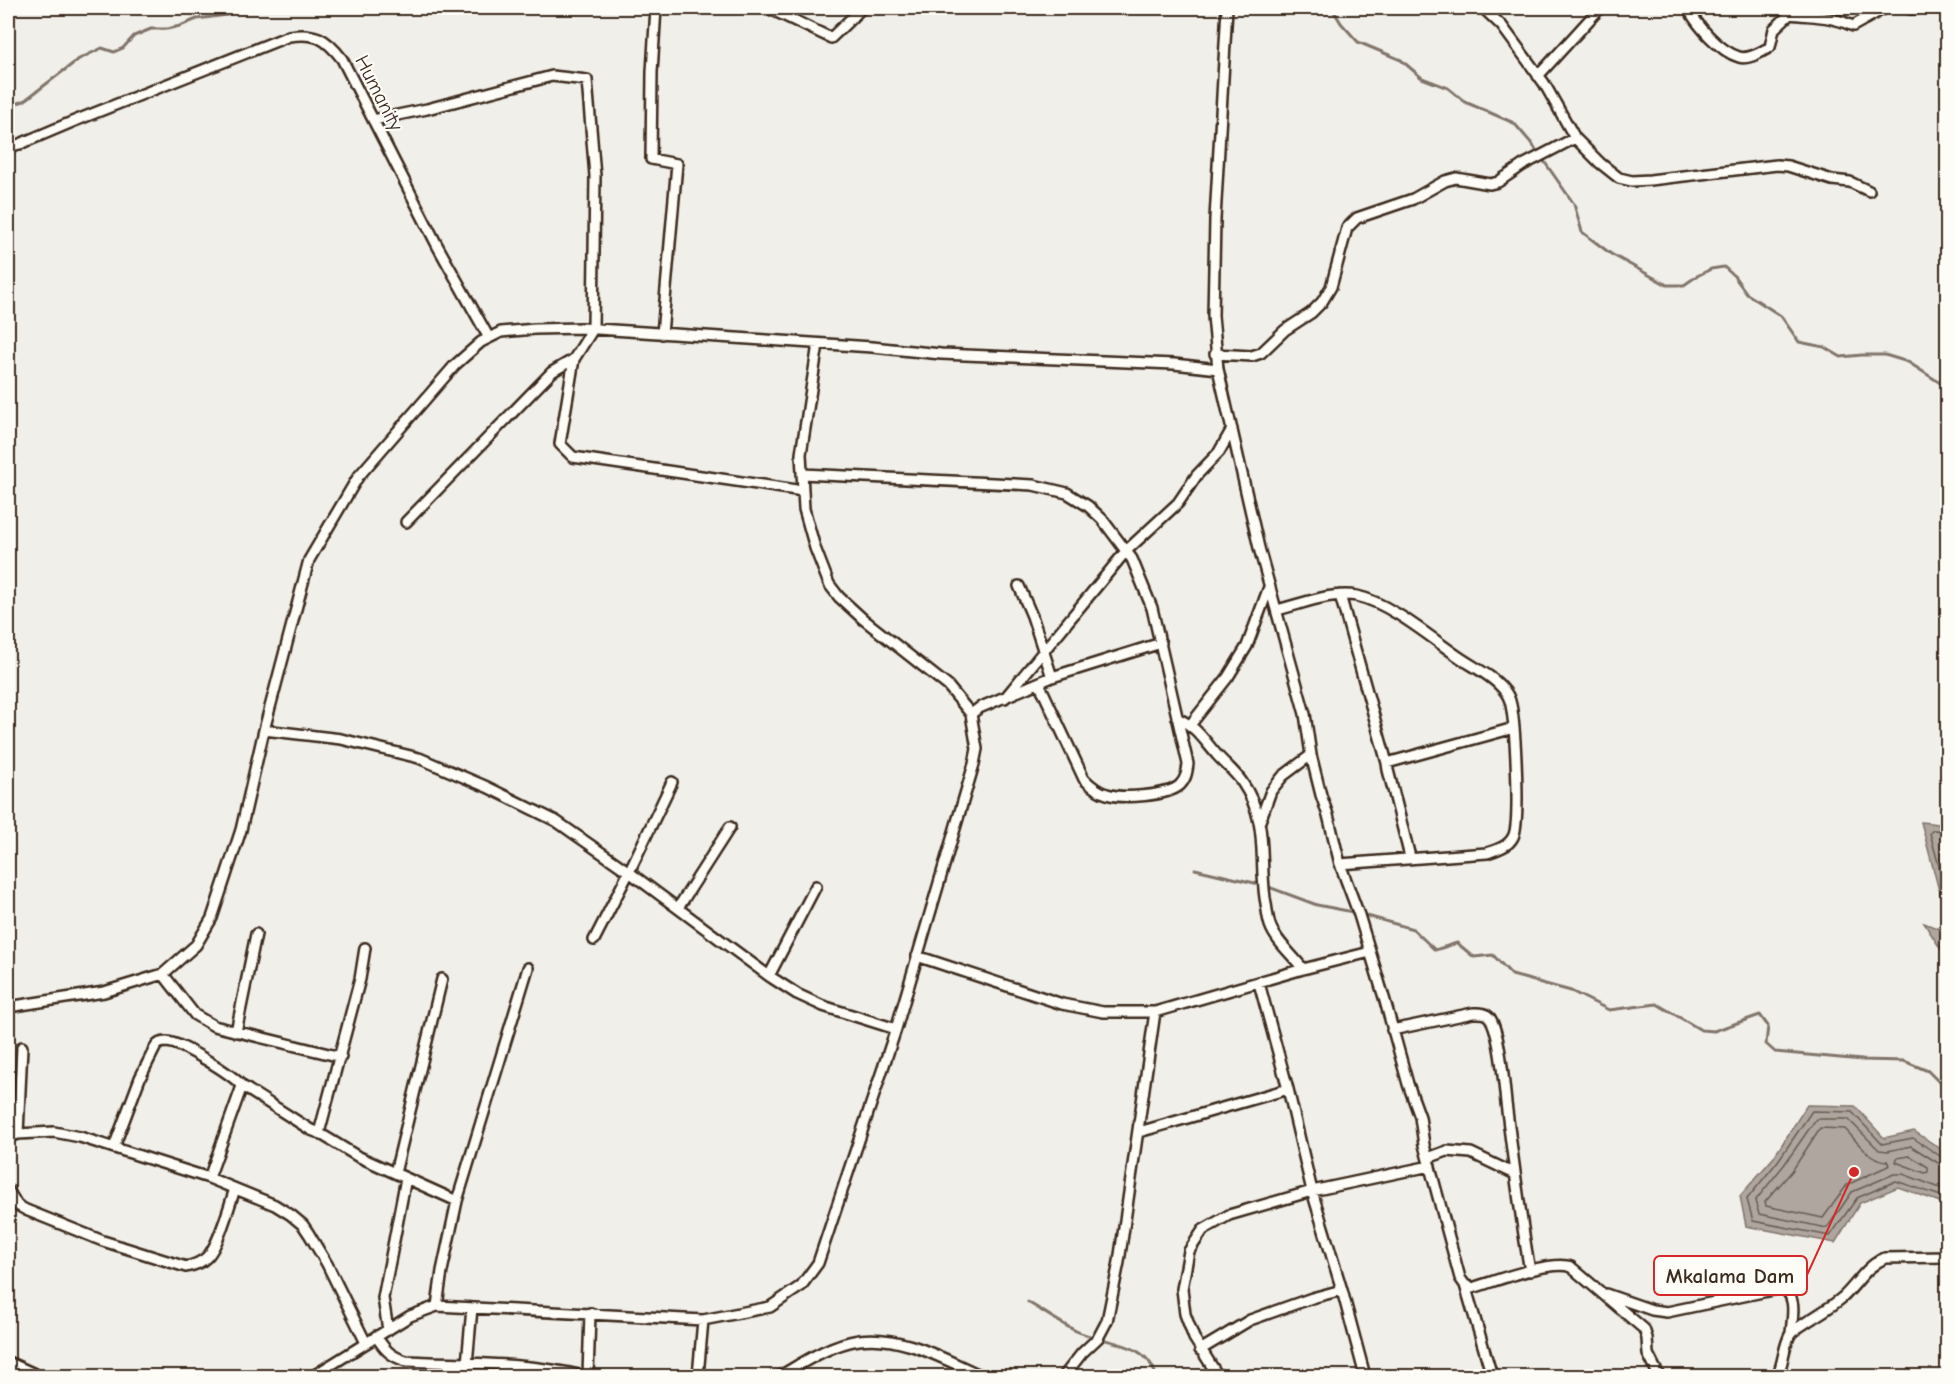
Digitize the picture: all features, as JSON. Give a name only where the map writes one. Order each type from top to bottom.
[{"type":"street","points":[[656,8],[652,72],[651,159],[677,164],[662,334]]},
{"type":"street","points":[[768,8],[831,38],[862,8]]},
{"type":"street","points":[[1227,8],[1215,219],[1213,316],[1215,354],[1269,588],[1305,714],[1311,755],[1340,864],[1359,915],[1408,1084],[1420,1117],[1429,1162],[1460,1278],[1465,1285],[1492,1377]]},
{"type":"street","points":[[1483,8],[1502,26],[1538,76],[1562,112],[1575,138],[1605,169],[1619,178],[1632,181],[1777,165],[1788,166],[1832,180],[1850,182],[1869,191]]},
{"type":"street","points":[[1538,76],[1600,8]]},
{"type":"street","points":[[1688,8],[1696,23],[1723,48],[1740,58],[1757,55],[1770,47],[1774,29],[1790,14],[1820,15],[1839,19],[1853,26],[1885,8]]},
{"type":"street","points":[[1906,8],[1920,8]]},
{"type":"street","name":"Humanity","points":[[8,147],[289,36],[305,33],[317,36],[333,47],[342,59],[437,245],[489,338]]},
{"type":"street","points":[[373,120],[426,109],[552,76],[587,80],[595,176],[593,329],[574,359],[560,444],[573,458],[803,491]]},
{"type":"street","points":[[1215,354],[1252,356],[1261,353],[1285,330],[1311,313],[1322,302],[1331,287],[1347,228],[1357,218],[1413,199],[1445,181],[1456,178],[1490,184],[1498,182],[1523,165],[1575,138]]},
{"type":"street","points":[[8,1007],[104,992],[163,974],[196,945],[212,918],[241,830],[264,730],[309,560],[358,477],[455,365],[481,342],[501,332],[535,328],[593,329],[873,347],[941,354],[1174,364],[1218,369]]},
{"type":"street","points":[[313,1377],[376,1336],[411,1316],[437,1306],[703,1320],[770,1306],[801,1286],[818,1263],[896,1029],[974,764],[976,749],[971,714],[948,686],[854,611],[829,584],[815,548],[804,509],[801,454],[818,344]]},
{"type":"street","points":[[406,522],[552,372],[574,359]]},
{"type":"street","points":[[1005,698],[1126,550],[1178,503],[1197,475],[1219,452],[1232,429]]},
{"type":"street","points":[[802,474],[1033,485],[1067,493],[1089,506],[1102,519],[1132,559],[1152,608],[1188,764],[1186,777],[1179,786],[1165,792],[1144,795],[1108,794],[1094,788],[1084,779],[1039,684]]},
{"type":"street","points":[[1019,586],[1032,616],[1052,677]]},
{"type":"street","points":[[1191,724],[1227,677],[1247,646],[1269,588]]},
{"type":"street","points":[[1277,610],[1341,595],[1358,596],[1388,609],[1490,677],[1503,689],[1511,703],[1514,728],[1516,809],[1516,830],[1513,839],[1503,848],[1487,853],[1340,864]]},
{"type":"street","points":[[1341,595],[1388,763],[1410,857]]},
{"type":"street","points":[[971,714],[979,708],[1052,677],[1161,643]]},
{"type":"street","points":[[1177,718],[1191,724],[1218,757],[1242,781],[1260,820],[1263,836],[1263,885],[1270,925],[1275,936],[1304,969]]},
{"type":"street","points":[[1388,763],[1514,728]]},
{"type":"street","points":[[264,730],[341,739],[418,758],[487,787],[556,821],[797,994],[823,1006],[896,1029]]},
{"type":"street","points":[[1260,820],[1271,791],[1283,776],[1311,755]]},
{"type":"street","points":[[594,940],[672,782]]},
{"type":"street","points":[[678,908],[730,827]]},
{"type":"street","points":[[769,976],[816,886]]},
{"type":"street","points":[[236,1032],[250,953],[256,934]]},
{"type":"street","points":[[319,1133],[341,1057],[365,948]]},
{"type":"street","points":[[917,956],[1062,1004],[1103,1012],[1155,1012],[1370,952]]},
{"type":"street","points":[[437,1306],[457,1201],[528,968]]},
{"type":"street","points":[[163,974],[195,1015],[214,1026],[341,1057]]},
{"type":"street","points":[[395,1173],[442,979]]},
{"type":"street","points":[[1259,983],[1288,1089],[1312,1191],[1365,1377]]},
{"type":"street","points":[[1064,1377],[1082,1353],[1098,1338],[1107,1321],[1119,1262],[1155,1012]]},
{"type":"street","points":[[1392,1030],[1473,1013],[1484,1013],[1488,1016],[1495,1030],[1530,1271]]},
{"type":"street","points":[[114,1147],[140,1078],[158,1044],[172,1043],[205,1060],[311,1130],[357,1156],[457,1201]]},
{"type":"street","points":[[18,1134],[22,1047]]},
{"type":"street","points":[[209,1178],[242,1086]]},
{"type":"street","points":[[1138,1132],[1288,1089]]},
{"type":"street","points":[[8,1137],[18,1134],[54,1132],[80,1137],[209,1178],[275,1205],[303,1225],[327,1264],[366,1343]]},
{"type":"street","points":[[1218,1377],[1200,1350],[1185,1314],[1182,1289],[1189,1251],[1203,1230],[1229,1215],[1312,1191],[1429,1162],[1447,1151],[1471,1153],[1515,1174]]},
{"type":"street","points":[[388,1330],[382,1298],[406,1178]]},
{"type":"street","points":[[8,1190],[17,1205],[26,1210],[103,1241],[186,1267],[197,1264],[214,1249],[235,1189]]},
{"type":"street","points":[[1778,1377],[1791,1334],[1843,1297],[1878,1261],[1885,1258],[1947,1257]]},
{"type":"street","points":[[1465,1285],[1472,1288],[1530,1271],[1564,1264],[1644,1329],[1648,1354],[1659,1377]]},
{"type":"street","points":[[1601,1292],[1652,1310],[1667,1312],[1782,1288],[1792,1298],[1791,1334]]},
{"type":"street","points":[[1200,1350],[1250,1320],[1342,1290]]},
{"type":"street","points":[[466,1377],[472,1308]]},
{"type":"street","points":[[588,1377],[590,1313]]},
{"type":"street","points":[[698,1377],[703,1320]]},
{"type":"street","points":[[376,1336],[385,1350],[393,1356],[406,1360],[509,1365],[565,1372],[583,1377]]},
{"type":"street","points":[[780,1377],[826,1350],[858,1340],[877,1339],[912,1346],[982,1377]]},
{"type":"street","points":[[8,1377],[11,1364],[39,1377]]},
{"type":"water","points":[[1921,822],[1947,825],[1947,913],[1942,902]]},
{"type":"water","points":[[1924,923],[1947,932],[1947,959]]},
{"type":"water","points":[[1807,1105],[1855,1106],[1884,1138],[1914,1131],[1947,1151],[1947,1208],[1940,1202],[1898,1187],[1860,1203],[1835,1243],[1746,1226],[1740,1196],[1774,1157]]},
{"type":"waterway","points":[[8,106],[24,101],[79,59],[102,48],[114,52],[123,48],[134,36],[151,29],[167,29],[197,19],[227,15],[242,8]]},
{"type":"waterway","points":[[1332,8],[1341,23],[1358,42],[1401,60],[1422,78],[1448,88],[1465,102],[1514,123],[1532,144],[1574,204],[1582,232],[1611,254],[1667,285],[1684,285],[1711,269],[1724,267],[1747,294],[1781,316],[1799,342],[1824,347],[1841,357],[1885,355],[1908,362],[1948,388]]},
{"type":"waterway","points":[[1195,869],[1263,885],[1317,905],[1353,912],[1413,929],[1435,950],[1457,943],[1474,957],[1493,955],[1512,975],[1571,991],[1609,1010],[1657,1004],[1701,1030],[1714,1031],[1760,1015],[1768,1026],[1766,1044],[1775,1052],[1862,1060],[1904,1061],[1928,1071],[1942,1085],[1948,1096]]},
{"type":"waterway","points":[[1028,1302],[1076,1331],[1134,1349],[1151,1364],[1156,1376]]},
{"type":"place","name":"Mkalama Dam","points":[[1854,1172]]}]
